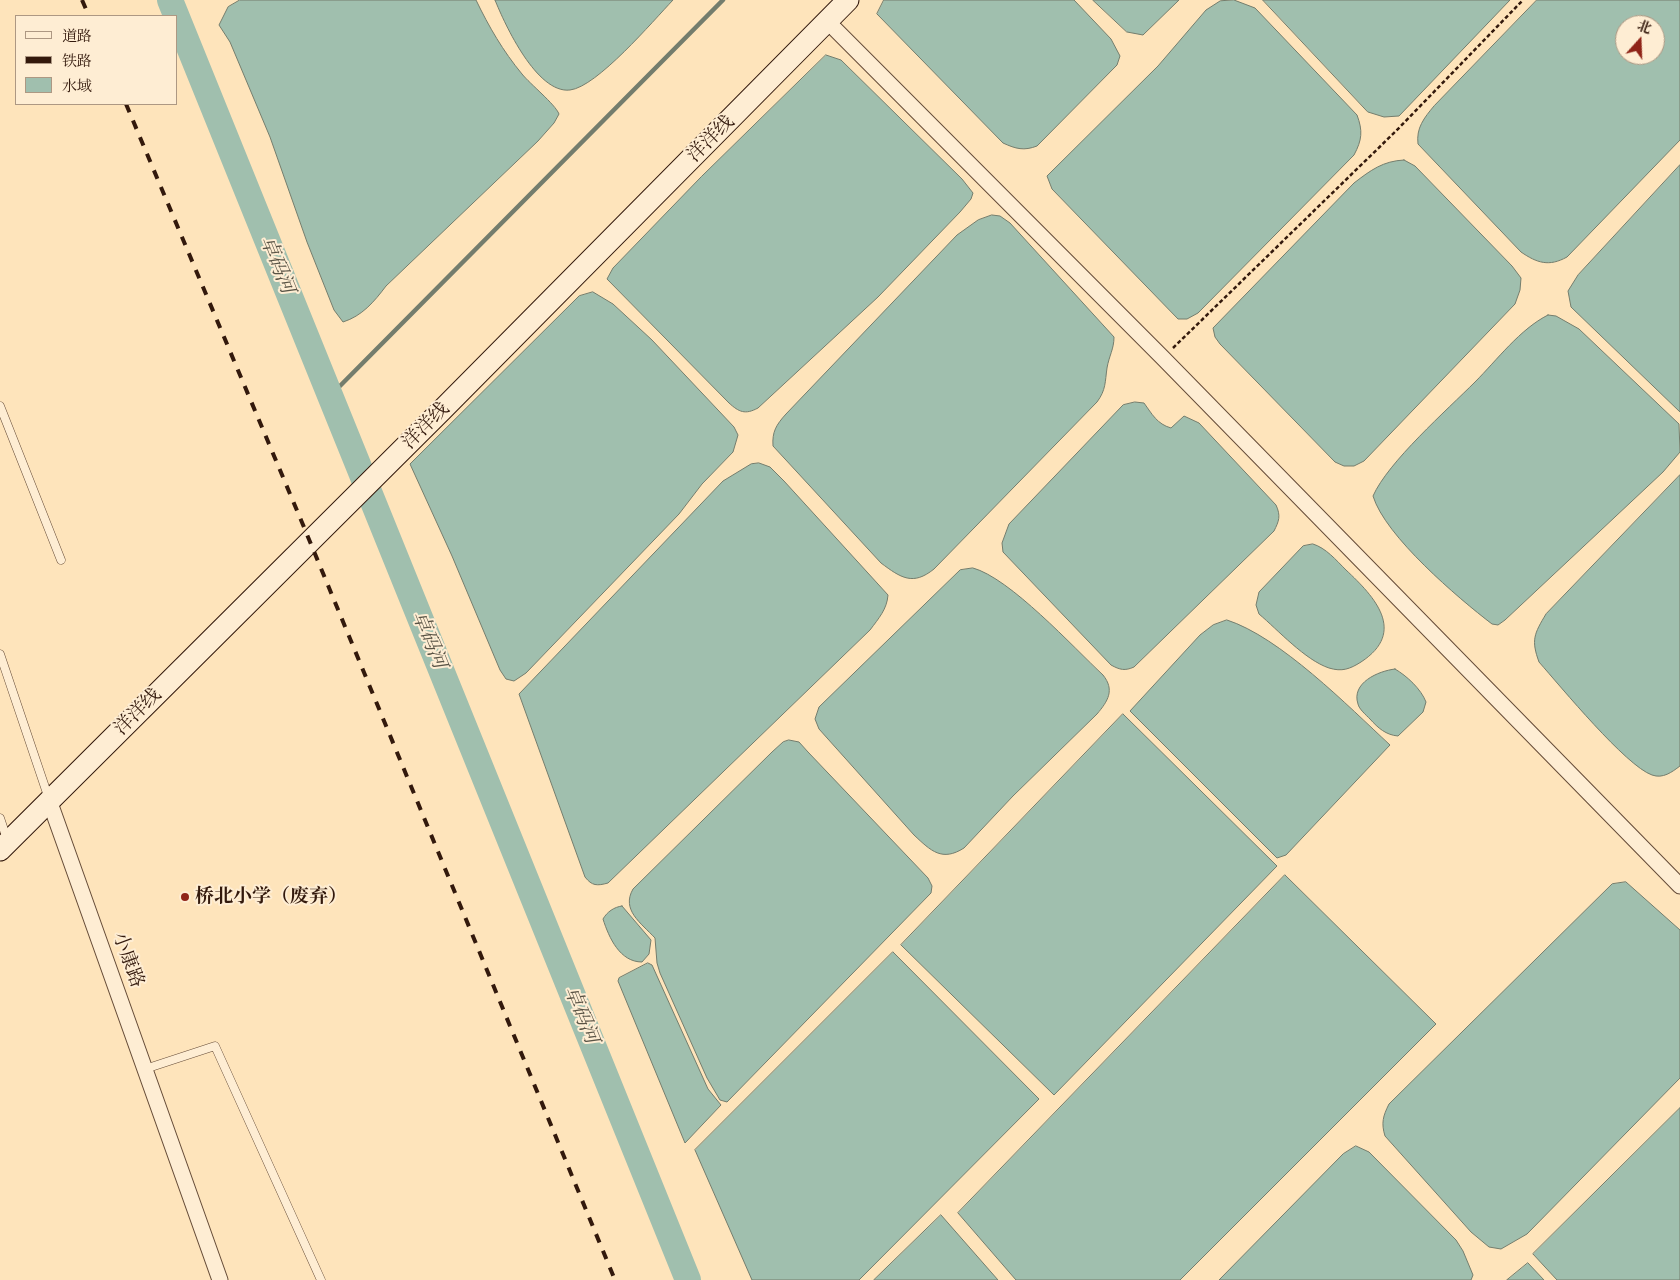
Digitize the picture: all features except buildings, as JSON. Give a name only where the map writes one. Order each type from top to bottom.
[{"type":"main road","name":"洋洋线","points":[[4,846],[384,468],[848,0]]},
{"type":"street","points":[[828,21],[1163,358],[1680,886]]},
{"type":"street","name":"小康路","points":[[49,800],[220,1280]]},
{"type":"lane","points":[[0,406],[61,560]]},
{"type":"lane","name":"小康路","points":[[0,654],[49,800]]},
{"type":"lane","points":[[0,818],[4,846]]},
{"type":"lane","points":[[145,1069],[215,1046],[321,1280]]},
{"type":"path","points":[[1163,358],[1396,131],[1523,0]]},
{"type":"water","points":[[240,0],[476,0],[491,29],[509,57],[559,114],[554,123],[538,141],[386,286],[367,308],[343,322],[334,310],[307,242],[270,137],[230,42],[219,25],[228,7]]},
{"type":"water","points":[[495,0],[673,0],[609,66],[595,78],[570,90],[558,88],[546,81],[534,70],[514,41]]},
{"type":"water","points":[[884,0],[1074,0],[1111,39],[1120,56],[1117,65],[1037,146],[1024,149],[1016,148],[1003,143],[877,14]]},
{"type":"water","points":[[1093,0],[1179,0],[1143,35],[1127,32]]},
{"type":"water","points":[[1234,0],[1255,8],[1357,115],[1361,131],[1360,140],[1354,155],[1198,313],[1187,319],[1178,319],[1052,189],[1047,176],[1158,66],[1206,10],[1220,1]]},
{"type":"water","points":[[1263,0],[1510,0],[1399,116],[1384,117],[1368,112]]},
{"type":"water","points":[[1537,0],[1680,0],[1680,140],[1567,257],[1561,260],[1549,263],[1538,261],[1521,252],[1418,144],[1418,133],[1424,119],[1434,106]]},
{"type":"water","points":[[826,55],[841,60],[962,179],[973,193],[971,199],[960,212],[878,297],[758,408],[742,412],[729,403],[607,279],[613,268],[701,177]]},
{"type":"water","points":[[1404,160],[1415,166],[1512,266],[1521,278],[1520,290],[1515,304],[1364,461],[1354,466],[1344,466],[1335,462],[1220,344],[1215,337],[1213,328],[1354,183],[1378,167],[1390,162]]},
{"type":"water","points":[[1680,165],[1680,412],[1571,307],[1568,291],[1578,275]]},
{"type":"water","points":[[992,215],[1000,216],[1010,223],[1114,337],[1105,386],[1097,402],[934,569],[920,577],[907,578],[895,573],[881,563],[773,446],[773,437],[777,425],[786,414],[957,235],[978,220]]},
{"type":"water","points":[[593,292],[613,304],[652,340],[734,427],[738,435],[733,452],[702,484],[679,514],[526,673],[514,681],[506,679],[500,670],[452,556],[410,464],[579,296]]},
{"type":"water","points":[[1548,315],[1556,316],[1579,329],[1679,424],[1680,452],[1663,472],[1505,620],[1498,625],[1492,624],[1443,583],[1407,547],[1380,512],[1373,496],[1381,482],[1404,452],[1518,337]]},
{"type":"water","points":[[1135,402],[1144,403],[1158,421],[1171,428],[1184,416],[1199,423],[1276,505],[1279,518],[1274,531],[1134,667],[1122,669],[1111,665],[1003,552],[1002,543],[1009,524],[1123,405]]},
{"type":"water","points":[[759,463],[770,467],[784,481],[888,595],[886,605],[870,630],[608,883],[592,884],[585,877],[519,694],[723,481],[751,464]]},
{"type":"water","points":[[1680,475],[1680,766],[1667,774],[1656,776],[1641,769],[1626,757],[1539,662],[1535,648],[1535,637],[1546,614]]},
{"type":"water","points":[[1313,544],[1331,555],[1357,580],[1376,603],[1382,615],[1384,627],[1382,639],[1375,651],[1361,662],[1346,669],[1329,668],[1311,658],[1292,644],[1259,614],[1256,605],[1259,592],[1303,546]]},
{"type":"water","points":[[973,568],[988,574],[1005,585],[1041,615],[1103,675],[1109,686],[1109,695],[1097,714],[1013,796],[964,848],[949,854],[943,854],[931,850],[914,835],[819,729],[815,719],[819,707],[960,570]]},
{"type":"water","points":[[1227,620],[1269,641],[1291,657],[1313,674],[1390,745],[1286,855],[1277,858],[1130,711],[1200,635],[1213,625]]},
{"type":"water","points":[[1395,669],[1413,683],[1421,692],[1426,702],[1423,712],[1398,736],[1386,733],[1376,725],[1360,708],[1357,697],[1358,690],[1368,679],[1381,672]]},
{"type":"water","points":[[1123,714],[1277,866],[1054,1095],[901,945]]},
{"type":"water","points":[[789,740],[799,742],[928,878],[932,886],[931,893],[727,1102],[720,1100],[707,1078],[660,973],[657,963],[655,938],[634,916],[629,903],[630,897],[633,889],[772,752],[783,742]]},
{"type":"water","points":[[1285,875],[1436,1024],[1180,1280],[1016,1280],[958,1213]]},
{"type":"water","points":[[1626,882],[1680,930],[1680,1078],[1527,1234],[1501,1249],[1489,1247],[1471,1232],[1385,1136],[1383,1120],[1385,1112],[1389,1104],[1612,884]]},
{"type":"water","points":[[622,906],[651,940],[649,954],[642,962],[627,958],[616,948],[605,926],[603,919],[605,916]]},
{"type":"water","points":[[893,952],[1039,1099],[859,1280],[752,1280],[695,1150]]},
{"type":"water","points":[[648,963],[652,965],[708,1089],[721,1105],[685,1143],[618,981],[619,978]]},
{"type":"water","points":[[1680,1108],[1680,1280],[1557,1280],[1533,1254]]},
{"type":"water","points":[[1356,1146],[1369,1152],[1456,1240],[1473,1275],[1471,1280],[1219,1280],[1343,1154]]},
{"type":"water","points":[[941,1215],[998,1280],[874,1280]]},
{"type":"water","points":[[1528,1263],[1544,1280],[1507,1280]]},
{"type":"waterway","name":"卓码河","points":[[170,0],[176,15]]},
{"type":"waterway","points":[[330,396],[723,0]]},
{"type":"waterway","name":"卓码河","points":[[178,20],[688,1280]]},
{"type":"railway","points":[[82,0],[89,15]]},
{"type":"railway","points":[[126,105],[301,520],[615,1280]]},
{"type":"place","name":"桥北小学（废弃）","points":[[185,897]]}]
